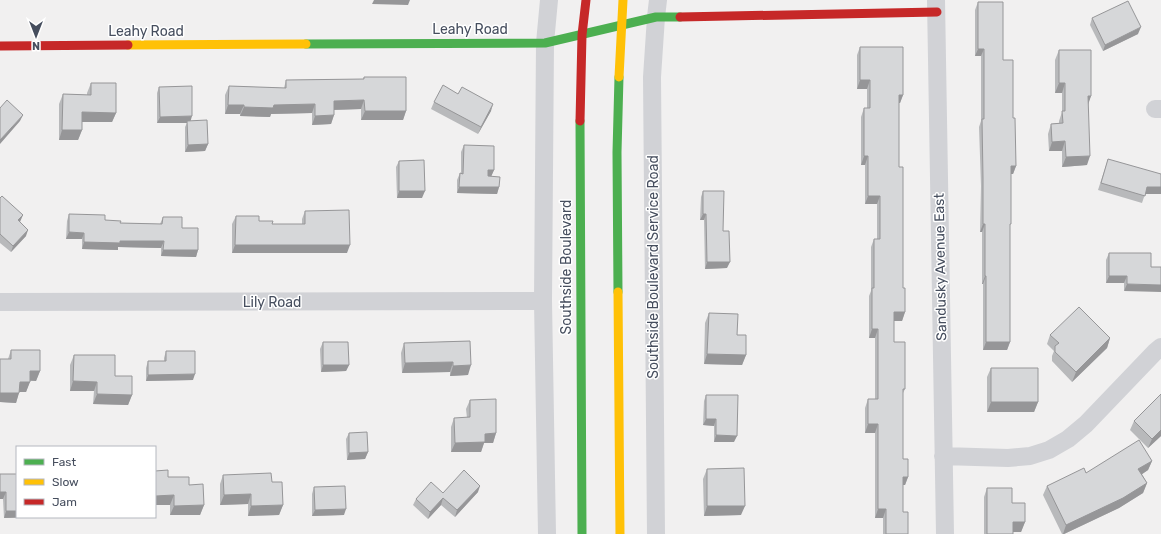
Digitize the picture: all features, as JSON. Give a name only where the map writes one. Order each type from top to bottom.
[{"type":"main road","name":"Southside Boulevard","points":[[582,534],[580,141],[582,34],[586,0]]},
{"type":"main road","points":[[620,534],[617,152],[623,0]]},
{"type":"main road","name":"Leahy Road","points":[[0,46],[545,43],[621,26],[657,9],[936,6]]},
{"type":"street","points":[[547,534],[543,301],[545,43],[549,0]]},
{"type":"street","name":"Sandusky Avenue East","points":[[936,6],[944,534]]},
{"type":"street","name":"Southside Boulevard Service Road","points":[[656,534],[652,85],[657,9]]},
{"type":"street","name":"Lily Road","points":[[0,302],[543,301]]},
{"type":"street","points":[[943,456],[1008,458],[1030,456],[1049,450],[1068,439],[1086,424],[1161,347]]},
{"type":"building","points":[[1128,1],[1141,27],[1105,45],[1092,18]]},
{"type":"building","points":[[978,2],[1003,2],[1003,60],[1013,60],[1013,118],[1015,118],[1016,166],[1011,166],[1010,342],[986,342],[982,119],[984,119],[984,49],[978,49]]},
{"type":"building","points":[[860,47],[903,47],[903,95],[899,95],[899,167],[903,167],[903,288],[905,288],[905,312],[894,312],[894,342],[905,342],[903,459],[908,459],[908,477],[903,477],[903,512],[908,512],[908,534],[886,534],[886,509],[878,509],[878,424],[868,424],[868,399],[878,399],[878,329],[872,329],[872,288],[874,288],[874,239],[880,239],[880,196],[868,196],[868,156],[864,156],[864,108],[870,108],[870,80],[860,80]]},
{"type":"building","points":[[1059,50],[1091,50],[1091,96],[1088,96],[1090,156],[1066,157],[1065,141],[1052,142],[1051,124],[1063,123],[1062,111],[1065,111],[1065,83],[1059,83]]},
{"type":"building","points":[[364,77],[406,77],[406,111],[365,111],[364,100],[334,101],[334,115],[315,116],[315,104],[274,105],[273,108],[228,105],[229,86],[286,88],[286,80],[364,79]]},
{"type":"building","points":[[91,83],[116,83],[116,113],[82,112],[82,130],[62,130],[63,94],[91,95]]},
{"type":"building","points":[[443,85],[458,94],[462,87],[493,104],[481,127],[434,102]]},
{"type":"building","points":[[192,86],[192,116],[160,117],[159,87]]},
{"type":"building","points":[[7,100],[23,115],[0,140],[0,108]]},
{"type":"building","points":[[207,120],[208,144],[188,145],[187,121]]},
{"type":"building","points":[[464,145],[494,146],[494,170],[488,170],[488,176],[500,177],[499,187],[459,187],[460,173],[463,174]]},
{"type":"building","points":[[1108,159],[1161,174],[1161,187],[1147,187],[1145,196],[1101,183]]},
{"type":"building","points":[[424,160],[425,191],[399,191],[399,161]]},
{"type":"building","points":[[703,191],[724,191],[723,231],[729,231],[730,262],[707,262],[706,214],[703,214]]},
{"type":"building","points":[[2,196],[23,215],[18,220],[28,230],[13,246],[0,234],[0,198]]},
{"type":"building","points":[[349,210],[350,245],[235,245],[236,216],[259,216],[259,221],[273,221],[272,224],[305,224],[305,211]]},
{"type":"building","points":[[69,214],[105,215],[105,220],[121,221],[120,223],[162,224],[163,217],[182,217],[182,228],[198,228],[198,250],[163,250],[164,241],[120,241],[120,243],[84,242],[84,233],[69,232]]},
{"type":"building","points":[[1109,253],[1151,253],[1151,267],[1161,267],[1161,285],[1127,284],[1127,276],[1109,276]]},
{"type":"building","points":[[1079,307],[1110,338],[1076,372],[1055,352],[1055,346],[1059,343],[1050,335]]},
{"type":"building","points":[[709,313],[738,314],[737,335],[746,335],[746,355],[707,354]]},
{"type":"building","points":[[470,341],[471,365],[453,366],[453,362],[405,363],[404,343]]},
{"type":"building","points":[[323,342],[348,342],[349,365],[323,365]]},
{"type":"building","points":[[11,350],[40,350],[40,371],[30,371],[30,382],[20,382],[19,393],[0,393],[0,359],[11,359]]},
{"type":"building","points":[[166,351],[195,351],[195,374],[148,375],[148,361],[166,361]]},
{"type":"building","points":[[74,355],[115,355],[115,376],[132,376],[132,395],[97,394],[97,382],[73,381]]},
{"type":"building","points":[[991,368],[1038,368],[1038,402],[991,402]]},
{"type":"building","points":[[1161,394],[1161,430],[1152,439],[1134,421]]},
{"type":"building","points":[[706,395],[738,395],[737,436],[716,435],[716,419],[706,419]]},
{"type":"building","points":[[496,399],[496,433],[485,434],[485,442],[455,443],[454,418],[470,417],[470,400]]},
{"type":"building","points":[[367,432],[368,452],[349,453],[349,433]]},
{"type":"building","points":[[1139,440],[1152,461],[1138,469],[1147,483],[1123,498],[1066,525],[1047,486],[1084,468],[1086,473]]},
{"type":"building","points":[[744,468],[745,506],[707,506],[707,469]]},
{"type":"building","points":[[168,470],[168,477],[189,477],[189,485],[203,484],[204,505],[174,506],[174,495],[156,496],[156,471]]},
{"type":"building","points":[[464,470],[480,486],[457,510],[443,498],[430,512],[416,499],[431,482],[443,493]]},
{"type":"building","points":[[271,473],[272,482],[282,482],[283,505],[251,506],[251,494],[224,495],[223,475]]},
{"type":"building","points":[[0,474],[16,474],[16,511],[6,511],[6,492],[0,492]]},
{"type":"building","points":[[345,486],[346,509],[315,510],[314,487]]},
{"type":"building","points":[[987,488],[1012,488],[1012,503],[1025,503],[1025,522],[1013,522],[1013,534],[987,534]]},
{"type":"traffic: fast","points":[[306,44],[545,43],[656,17],[680,17]]},
{"type":"traffic: fast","points":[[618,292],[617,152],[619,77]]},
{"type":"traffic: fast","points":[[580,121],[582,534]]},
{"type":"traffic: slow","points":[[619,77],[623,0]]},
{"type":"traffic: slow","points":[[128,45],[306,44]]},
{"type":"traffic: slow","points":[[618,292],[620,534]]},
{"type":"traffic: jam","points":[[580,121],[582,35],[586,0]]},
{"type":"traffic: jam","points":[[680,17],[937,12]]},
{"type":"traffic: jam","points":[[0,46],[128,45]]}]
